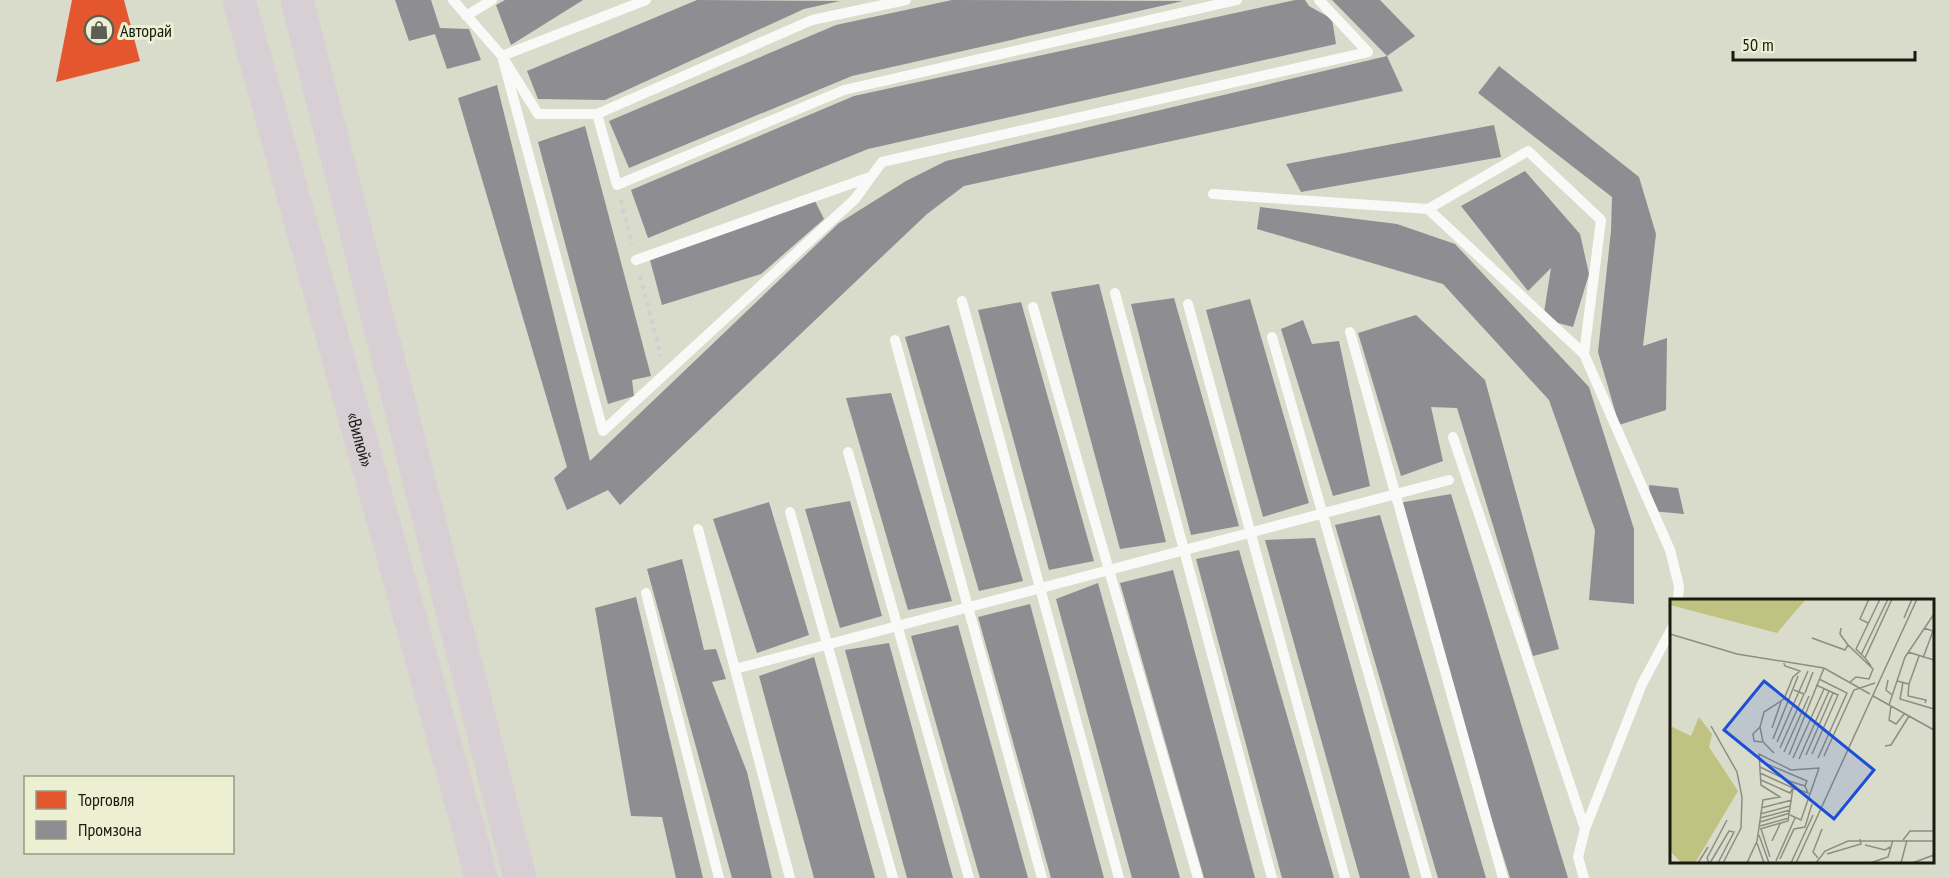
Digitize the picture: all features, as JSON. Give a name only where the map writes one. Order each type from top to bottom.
[{"type":"highway","name":"«Вилюй»","points":[[239,0],[470,831],[481,878]]},
{"type":"highway","points":[[297,0],[519,878]]},
{"type":"lane","points":[[453,0],[502,56],[538,114],[597,114],[812,20],[906,0]]},
{"type":"lane","points":[[466,16],[492,0]]},
{"type":"lane","points":[[502,56],[646,0]]},
{"type":"lane","points":[[597,114],[617,185],[844,90],[1237,0]]},
{"type":"lane","points":[[502,56],[603,431],[855,199],[882,162],[1368,52],[1319,0]]},
{"type":"lane","points":[[1213,194],[1428,209],[1528,151],[1601,220],[1584,354]]},
{"type":"lane","points":[[636,260],[871,177]]},
{"type":"lane","points":[[1428,209],[1584,354],[1670,550],[1679,586],[1678,599]]},
{"type":"lane","points":[[1115,293],[1272,878]]},
{"type":"lane","points":[[962,301],[1119,878]]},
{"type":"lane","points":[[1188,304],[1345,878]]},
{"type":"lane","points":[[1033,307],[1198,878]]},
{"type":"lane","points":[[1350,332],[1503,878]]},
{"type":"lane","points":[[1272,337],[1427,878]]},
{"type":"lane","points":[[895,340],[1042,878]]},
{"type":"lane","points":[[1453,437],[1585,829]]},
{"type":"lane","points":[[848,452],[969,878]]},
{"type":"lane","points":[[735,669],[1449,480]]},
{"type":"lane","points":[[790,512],[893,878]]},
{"type":"lane","points":[[698,529],[790,878]]},
{"type":"lane","points":[[646,593],[719,878]]},
{"type":"lane","points":[[1584,878],[1578,857],[1585,829],[1642,684],[1670,630]]},
{"type":"path","points":[[617,185],[665,373]]},
{"type":"building: Торговля","name":"Авторай","points":[[72,0],[124,0],[140,61],[56,82]]},
{"type":"building: Промзона","points":[[395,0],[431,0],[440,28],[469,29],[481,60],[447,69],[435,34],[409,41]]},
{"type":"building: Промзона","points":[[505,0],[583,0],[511,45],[496,5]]},
{"type":"building: Промзона","points":[[697,0],[840,1],[804,9],[605,100],[538,99],[527,71]]},
{"type":"building: Промзона","points":[[952,0],[1183,1],[852,76],[629,168],[609,121],[836,25]]},
{"type":"building: Промзона","points":[[1295,0],[1305,0],[1309,6],[1332,19],[1336,44],[868,149],[648,238],[631,190],[854,96]]},
{"type":"building: Промзона","points":[[1332,0],[1380,0],[1415,36],[1387,56]]},
{"type":"building: Промзона","points":[[1387,56],[1403,91],[964,186],[927,214],[620,505],[608,490],[567,510],[554,478],[567,467],[458,98],[497,85],[590,461],[839,223],[906,181],[946,161]]},
{"type":"building: Промзона","points":[[1499,66],[1639,177],[1656,234],[1643,346],[1667,338],[1666,410],[1619,425],[1598,352],[1611,231],[1612,197],[1478,93]]},
{"type":"building: Промзона","points":[[1494,125],[1501,157],[1301,192],[1286,164]]},
{"type":"building: Промзона","points":[[585,126],[651,376],[632,380],[634,396],[608,404],[538,142]]},
{"type":"building: Промзона","points":[[1525,171],[1580,234],[1589,274],[1573,327],[1543,319],[1551,268],[1528,291],[1461,206]]},
{"type":"building: Промзона","points":[[813,197],[824,219],[761,274],[662,305],[650,260]]},
{"type":"building: Промзона","points":[[1260,207],[1397,224],[1455,244],[1589,387],[1634,529],[1634,604],[1589,600],[1595,530],[1549,400],[1443,284],[1257,229]]},
{"type":"building: Промзона","points":[[1099,284],[1166,542],[1120,549],[1051,292]]},
{"type":"building: Промзона","points":[[1174,298],[1239,526],[1191,535],[1131,304]]},
{"type":"building: Промзона","points":[[1250,299],[1309,503],[1263,517],[1206,310]]},
{"type":"building: Промзона","points":[[1021,302],[1094,561],[1049,570],[978,310]]},
{"type":"building: Промзона","points":[[1416,315],[1485,380],[1559,649],[1533,656],[1457,408],[1431,407],[1443,461],[1401,476],[1358,333]]},
{"type":"building: Промзона","points":[[1303,320],[1312,344],[1339,341],[1370,486],[1333,496],[1281,329]]},
{"type":"building: Промзона","points":[[949,325],[1023,581],[979,591],[905,337]]},
{"type":"building: Промзона","points":[[891,393],[952,601],[908,610],[846,398]]},
{"type":"building: Промзона","points":[[1649,485],[1678,488],[1684,514],[1651,511]]},
{"type":"building: Промзона","points":[[1451,494],[1568,878],[1510,878],[1393,504]]},
{"type":"building: Промзона","points":[[850,501],[882,616],[840,628],[805,509]]},
{"type":"building: Промзона","points":[[769,502],[809,635],[757,653],[713,519]]},
{"type":"building: Промзона","points":[[1380,515],[1486,878],[1438,878],[1335,525]]},
{"type":"building: Промзона","points":[[1315,538],[1410,878],[1360,878],[1265,540]]},
{"type":"building: Промзона","points":[[1239,550],[1334,878],[1282,878],[1196,559]]},
{"type":"building: Промзона","points":[[682,559],[704,650],[716,649],[726,679],[712,682],[747,772],[772,878],[732,878],[647,569]]},
{"type":"building: Промзона","points":[[1173,570],[1255,878],[1204,878],[1120,583]]},
{"type":"building: Промзона","points":[[1098,583],[1180,878],[1132,878],[1056,599]]},
{"type":"building: Промзона","points":[[636,597],[703,878],[676,878],[662,817],[631,816],[595,608]]},
{"type":"building: Промзона","points":[[1030,604],[1104,878],[1051,878],[978,617]]},
{"type":"building: Промзона","points":[[958,625],[1028,878],[980,878],[911,636]]},
{"type":"building: Промзона","points":[[889,643],[953,878],[907,878],[845,650]]},
{"type":"building: Промзона","points":[[814,657],[875,878],[814,878],[759,676]]},
{"type":"place","name":"Авторай","points":[[99,30]]}]
